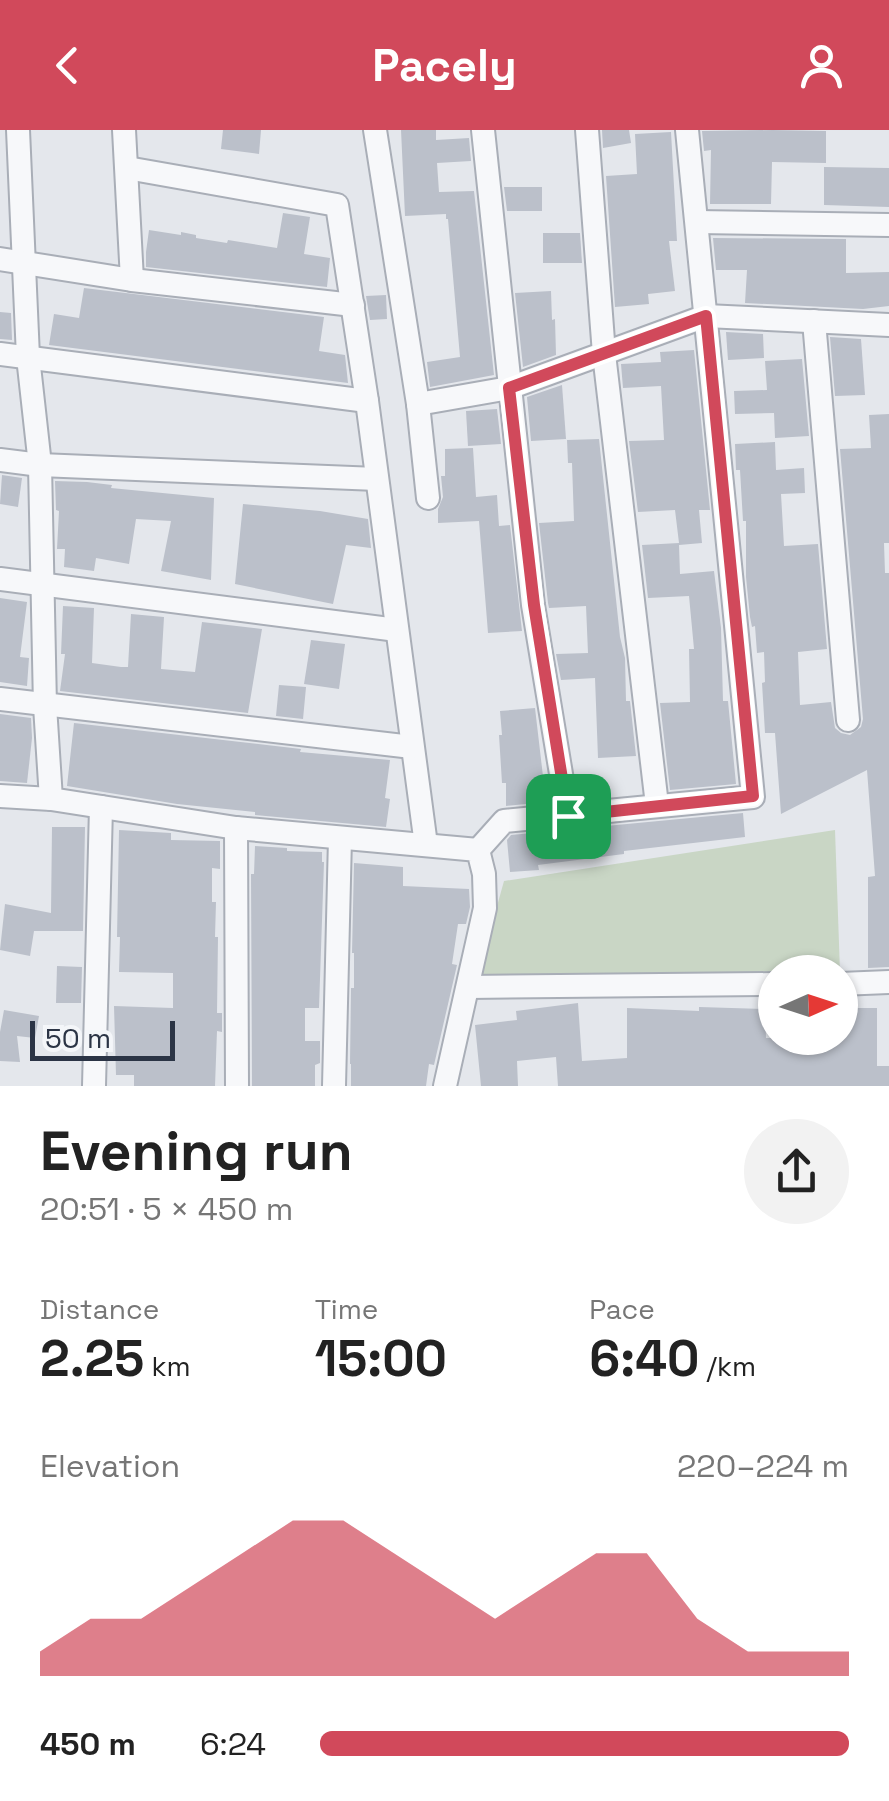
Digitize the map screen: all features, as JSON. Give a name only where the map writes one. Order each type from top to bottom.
[{"type":"street","points":[[18,130],[28,357],[40,465],[51,798]]},
{"type":"street","points":[[124,130],[132,280]]},
{"type":"street","points":[[375,130],[418,404],[428,498]]},
{"type":"street","points":[[483,130],[534,605],[568,816]]},
{"type":"street","points":[[587,130],[604,354],[657,805]]},
{"type":"street","points":[[478,850],[504,822],[753,796],[687,130]]},
{"type":"street","points":[[126,168],[337,205],[368,401],[426,846]]},
{"type":"street","points":[[697,222],[889,225]]},
{"type":"street","points":[[0,260],[132,280],[353,305]]},
{"type":"street","points":[[418,404],[509,388],[706,316],[889,324]]},
{"type":"street","points":[[814,321],[848,720]]},
{"type":"street","points":[[0,354],[368,401]]},
{"type":"street","points":[[0,460],[377,480]]},
{"type":"street","points":[[0,578],[397,630]]},
{"type":"street","points":[[0,700],[412,747]]},
{"type":"street","points":[[0,796],[51,798],[236,828],[478,850]]},
{"type":"street","points":[[94,1086],[101,807]]},
{"type":"street","points":[[236,828],[238,1086]]},
{"type":"street","points":[[334,1086],[340,838]]},
{"type":"street","points":[[445,1086],[484,908],[484,874],[478,850]]},
{"type":"street","points":[[858,983],[889,982]]},
{"type":"street","points":[[468,987],[758,984]]},
{"type":"green space","points":[[835,830],[839,955],[758,955],[758,973],[477,978],[504,881]]},
{"type":"building","points":[[223,130],[261,130],[259,154],[221,149]]},
{"type":"building","points":[[401,130],[436,130],[436,140],[469,138],[471,161],[437,163],[439,192],[474,191],[494,375],[430,387],[427,362],[460,357],[448,219],[446,214],[405,216]]},
{"type":"building","points":[[602,130],[629,130],[631,143],[603,148]]},
{"type":"building","points":[[702,131],[826,131],[826,163],[772,162],[771,204],[710,204],[711,150],[704,151]]},
{"type":"building","points":[[671,132],[677,241],[669,241],[675,291],[648,294],[649,304],[615,307],[606,176],[637,174],[635,134]]},
{"type":"building","points":[[824,167],[889,168],[889,207],[824,205]]},
{"type":"building","points":[[504,187],[542,187],[542,211],[507,211]]},
{"type":"building","points":[[283,213],[310,217],[304,254],[330,258],[327,287],[146,267],[149,230],[277,248]]},
{"type":"building","points":[[543,233],[580,233],[582,263],[543,263]]},
{"type":"building","points":[[713,238],[846,239],[846,273],[889,272],[889,306],[863,309],[745,303],[747,270],[716,270]]},
{"type":"building","points":[[84,288],[324,317],[319,351],[345,355],[348,383],[49,345],[54,314],[79,318]]},
{"type":"building","points":[[551,291],[556,355],[523,367],[515,293]]},
{"type":"building","points":[[386,295],[387,319],[370,320],[366,296]]},
{"type":"building","points":[[0,312],[11,313],[12,340],[0,339]]},
{"type":"building","points":[[726,332],[763,334],[764,358],[728,360]]},
{"type":"building","points":[[830,337],[861,339],[865,395],[835,396]]},
{"type":"building","points":[[694,350],[710,510],[699,510],[702,543],[679,545],[680,574],[714,571],[721,628],[723,701],[728,701],[736,784],[670,790],[660,703],[690,702],[689,649],[694,649],[689,596],[648,598],[642,545],[679,543],[675,510],[638,512],[629,441],[664,440],[661,386],[623,388],[621,364],[661,362],[660,352]]},
{"type":"building","points":[[802,359],[809,436],[775,438],[774,413],[735,414],[734,391],[767,390],[765,361]]},
{"type":"building","points":[[562,385],[566,439],[531,441],[527,397]]},
{"type":"building","points":[[497,409],[501,444],[468,446],[466,411]]},
{"type":"building","points":[[889,414],[889,543],[884,543],[885,573],[889,573],[889,967],[868,968],[868,877],[875,876],[867,770],[781,814],[775,733],[765,733],[764,652],[757,653],[755,626],[752,627],[750,617],[746,521],[735,444],[775,442],[776,470],[804,468],[805,493],[781,494],[784,546],[818,544],[827,649],[798,652],[800,705],[831,702],[835,728],[850,735],[861,727],[863,719],[840,449],[871,448],[869,415]]},
{"type":"building","points":[[599,439],[625,658],[626,701],[630,701],[636,756],[598,758],[595,678],[561,680],[556,654],[588,653],[586,606],[549,608],[548,603],[539,523],[574,521],[572,463],[568,463],[567,440]]},
{"type":"building","points":[[473,448],[476,497],[497,495],[499,526],[510,525],[522,631],[488,633],[479,521],[438,523],[445,449]]},
{"type":"building","points":[[2,475],[22,478],[18,507],[0,504]]},
{"type":"building","points":[[55,481],[214,498],[211,580],[161,571],[171,521],[136,519],[129,564],[96,558],[94,571],[64,567],[65,549],[57,549],[59,511]]},
{"type":"building","points":[[243,504],[368,519],[371,548],[346,545],[333,604],[235,584]]},
{"type":"building","points":[[0,598],[27,602],[20,657],[29,658],[27,686],[0,682]]},
{"type":"building","points":[[63,606],[94,608],[92,663],[121,667],[128,667],[131,614],[164,617],[161,669],[195,672],[202,622],[262,629],[248,713],[60,691],[65,654],[61,654]]},
{"type":"building","points":[[311,640],[345,644],[339,689],[304,684]]},
{"type":"building","points":[[279,685],[306,687],[303,719],[276,716]]},
{"type":"building","points":[[535,708],[546,802],[506,806],[500,711]]},
{"type":"building","points":[[0,714],[31,718],[27,783],[0,781]]},
{"type":"building","points":[[74,723],[390,760],[386,827],[255,815],[67,786]]},
{"type":"building","points":[[743,813],[745,837],[624,851],[538,865],[539,870],[510,872],[507,840],[511,835]]},
{"type":"building","points":[[52,827],[85,827],[83,931],[34,931],[30,956],[0,950],[5,904],[51,913]]},
{"type":"building","points":[[119,830],[171,833],[171,840],[220,841],[220,869],[212,868],[218,937],[217,1013],[222,1013],[222,1032],[217,1031],[215,1086],[134,1086],[134,1075],[116,1075],[114,1006],[173,1008],[173,973],[119,972]]},
{"type":"building","points":[[255,846],[322,852],[319,1008],[305,1008],[305,1041],[320,1041],[315,1086],[252,1086],[251,874]]},
{"type":"building","points":[[354,863],[403,867],[403,886],[469,889],[470,907],[466,924],[458,924],[452,964],[457,965],[426,1086],[351,1086]]},
{"type":"building","points":[[57,966],[82,967],[81,1003],[56,1003]]},
{"type":"building","points":[[578,1003],[582,1061],[627,1058],[627,1008],[758,1009],[758,1055],[858,1055],[858,1008],[877,1008],[877,1066],[889,1066],[889,1086],[558,1086],[556,1057],[517,1061],[518,1086],[481,1086],[475,1025],[517,1020],[516,1011]]},
{"type":"building","points":[[4,1010],[39,1016],[35,1038],[17,1036],[20,1062],[0,1061]]},
{"type":"route","points":[[706,316],[753,796],[568,816],[534,605],[509,388],[706,316]]}]
